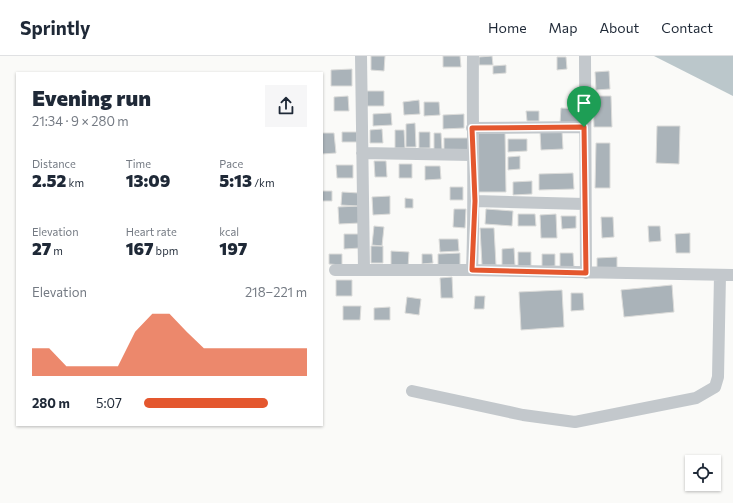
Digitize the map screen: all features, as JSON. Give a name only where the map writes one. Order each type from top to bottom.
[{"type":"street","points":[[360,56],[364,270]]},
{"type":"street","points":[[472,270],[475,201],[472,155],[473,56]]},
{"type":"street","points":[[585,56],[584,204],[586,273]]},
{"type":"street","points":[[472,128],[584,127]]},
{"type":"street","points":[[362,154],[472,155]]},
{"type":"street","points":[[475,201],[584,204]]},
{"type":"street","points":[[335,270],[472,270],[733,275]]},
{"type":"street","points":[[412,391],[523,415],[575,422],[696,398],[715,387],[718,377],[720,275]]},
{"type":"shaded area","points":[[654,56],[733,56],[733,96]]},
{"type":"building","points":[[371,56],[385,56],[384,71],[371,70]]},
{"type":"building","points":[[443,56],[460,56],[461,67],[443,67]]},
{"type":"building","points":[[492,56],[493,65],[479,65],[479,57]]},
{"type":"building","points":[[557,57],[566,57],[567,69],[557,70]]},
{"type":"building","points":[[506,65],[506,73],[493,74],[493,66]]},
{"type":"building","points":[[352,69],[352,86],[331,86],[331,70]]},
{"type":"building","points":[[609,71],[610,89],[596,90],[595,72]]},
{"type":"building","points":[[367,91],[384,91],[384,106],[367,106]]},
{"type":"building","points":[[348,96],[349,111],[334,111],[334,97]]},
{"type":"building","points":[[593,96],[611,96],[612,127],[594,127]]},
{"type":"building","points":[[419,100],[420,114],[404,115],[403,102]]},
{"type":"building","points":[[424,102],[439,102],[440,115],[424,116]]},
{"type":"building","points":[[561,108],[584,109],[583,124],[560,123]]},
{"type":"building","points":[[526,111],[539,111],[539,121],[527,121]]},
{"type":"building","points":[[391,113],[392,125],[373,126],[373,114]]},
{"type":"building","points":[[464,114],[464,128],[443,129],[443,115]]},
{"type":"building","points":[[415,123],[416,147],[406,147],[406,124]]},
{"type":"building","points":[[657,126],[680,126],[679,164],[656,163]]},
{"type":"building","points":[[382,129],[383,143],[370,143],[370,130]]},
{"type":"building","points":[[395,130],[404,130],[405,148],[395,148]]},
{"type":"building","points":[[562,131],[563,149],[541,150],[540,132]]},
{"type":"building","points":[[342,132],[357,132],[357,142],[342,142]]},
{"type":"building","points":[[419,132],[430,132],[430,148],[419,148]]},
{"type":"building","points":[[323,133],[334,133],[336,153],[323,154]]},
{"type":"building","points":[[434,133],[441,133],[442,150],[434,150]]},
{"type":"building","points":[[476,133],[505,133],[506,192],[477,192]]},
{"type":"building","points":[[444,138],[470,138],[470,150],[444,150]]},
{"type":"building","points":[[508,139],[527,139],[527,151],[508,152]]},
{"type":"building","points":[[596,143],[610,143],[610,188],[595,188]]},
{"type":"building","points":[[520,156],[520,169],[508,170],[508,157]]},
{"type":"building","points":[[374,161],[386,161],[387,177],[375,177]]},
{"type":"building","points":[[399,164],[412,164],[412,178],[399,178]]},
{"type":"building","points":[[336,165],[353,165],[353,178],[337,178]]},
{"type":"building","points":[[425,166],[440,166],[441,179],[425,180]]},
{"type":"building","points":[[573,173],[574,189],[539,190],[539,174]]},
{"type":"building","points":[[532,181],[532,194],[513,195],[513,182]]},
{"type":"building","points":[[450,187],[463,187],[463,200],[450,200]]},
{"type":"building","points":[[323,191],[332,191],[332,201],[323,201]]},
{"type":"building","points":[[342,192],[359,193],[358,206],[341,205]]},
{"type":"building","points":[[390,196],[390,214],[373,215],[372,197]]},
{"type":"building","points":[[405,198],[413,199],[413,208],[405,208]]},
{"type":"building","points":[[359,206],[360,223],[339,224],[338,207]]},
{"type":"building","points":[[454,209],[466,209],[465,228],[453,227]]},
{"type":"building","points":[[486,209],[513,211],[512,226],[485,224]]},
{"type":"building","points":[[518,214],[535,214],[536,226],[518,226]]},
{"type":"building","points":[[556,214],[557,238],[541,238],[540,215]]},
{"type":"building","points":[[561,216],[576,216],[576,228],[562,229]]},
{"type":"building","points":[[601,217],[613,217],[614,237],[602,238]]},
{"type":"building","points":[[374,226],[384,227],[382,246],[372,245]]},
{"type":"building","points":[[648,226],[660,226],[661,241],[649,242]]},
{"type":"building","points":[[480,228],[494,228],[496,265],[482,265]]},
{"type":"building","points":[[690,233],[690,253],[676,253],[675,234]]},
{"type":"building","points":[[344,234],[359,234],[360,248],[344,249]]},
{"type":"building","points":[[439,239],[458,239],[459,251],[440,252]]},
{"type":"building","points":[[371,246],[383,246],[383,263],[371,263]]},
{"type":"building","points":[[514,248],[515,265],[502,265],[502,249]]},
{"type":"building","points":[[391,251],[409,252],[408,268],[391,267]]},
{"type":"building","points":[[518,252],[531,252],[531,266],[518,266]]},
{"type":"building","points":[[460,253],[460,265],[438,266],[438,254]]},
{"type":"building","points":[[560,253],[573,253],[574,267],[560,268]]},
{"type":"building","points":[[329,254],[342,254],[342,265],[329,264]]},
{"type":"building","points":[[422,254],[432,254],[433,263],[422,264]]},
{"type":"building","points":[[542,254],[555,254],[555,266],[542,267]]},
{"type":"building","points":[[617,257],[617,273],[597,273],[597,258]]},
{"type":"building","points":[[452,277],[453,298],[441,298],[440,278]]},
{"type":"building","points":[[336,280],[352,280],[352,296],[336,296]]},
{"type":"building","points":[[672,285],[674,312],[624,317],[621,290]]},
{"type":"building","points":[[562,290],[564,327],[521,330],[519,292]]},
{"type":"building","points":[[571,293],[583,293],[584,310],[571,311]]},
{"type":"building","points":[[475,296],[485,296],[484,309],[474,309]]},
{"type":"building","points":[[407,297],[421,299],[419,315],[405,313]]},
{"type":"building","points":[[343,306],[361,306],[360,320],[343,320]]},
{"type":"building","points":[[390,307],[390,320],[374,320],[374,308]]},
{"type":"route","points":[[584,127],[586,273],[472,270],[475,201],[472,128],[584,127]]}]
